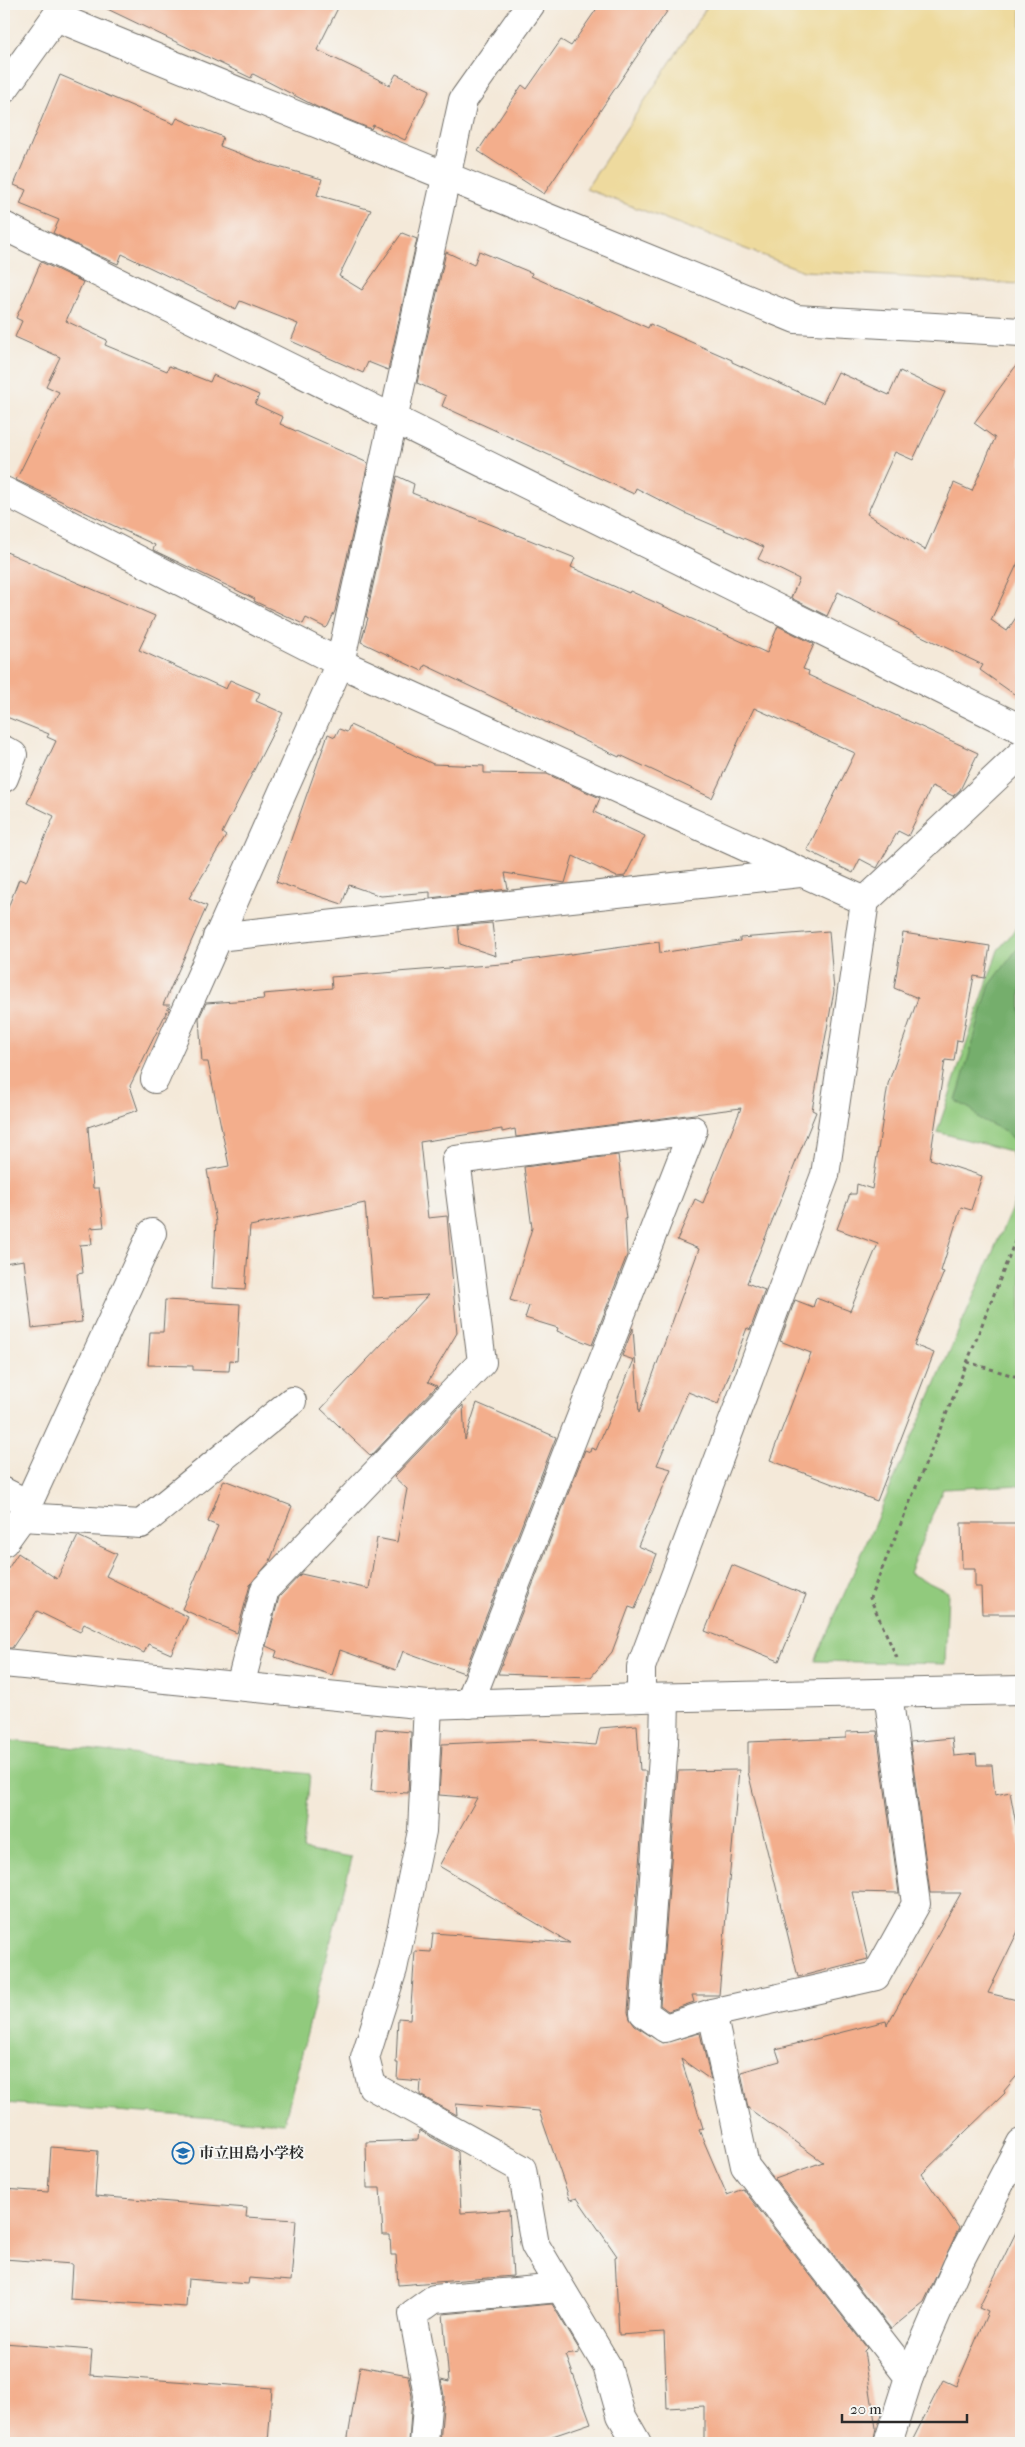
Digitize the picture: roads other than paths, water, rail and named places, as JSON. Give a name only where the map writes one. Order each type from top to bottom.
[{"type":"street","points":[[154,1078],[340,663],[463,100],[531,4]]},
{"type":"street","points":[[4,89],[61,10],[447,178],[796,319],[1021,332]]},
{"type":"street","points":[[4,226],[1021,730]]},
{"type":"street","points":[[4,491],[340,663],[865,901]]},
{"type":"street","points":[[4,750],[13,755],[4,778]]},
{"type":"street","points":[[901,1693],[916,1904],[876,1976],[712,2013],[665,2028],[644,2013],[663,1752],[653,1698],[641,1667],[825,1175],[865,901],[1021,754]]},
{"type":"street","points":[[217,937],[802,872]]},
{"type":"street","points":[[240,1686],[266,1589],[482,1362],[456,1160],[693,1130],[469,1704]]},
{"type":"street","points":[[4,1542],[25,1510],[152,1233]]},
{"type":"street","points":[[4,1492],[25,1510],[140,1524],[292,1401]]},
{"type":"street","points":[[4,1663],[428,1705],[1021,1690]]},
{"type":"street","points":[[428,1705],[422,1831],[393,1969],[365,2058],[372,2086],[522,2169],[535,2244],[607,2366],[622,2415],[637,2443]]},
{"type":"street","points":[[712,2013],[745,2166],[909,2377]]},
{"type":"street","points":[[888,2443],[909,2377],[957,2266],[1021,2143]]},
{"type":"street","points":[[424,2443],[428,2395],[413,2314],[434,2299],[560,2288]]},
{"type":"place","name":"市立田島小学校","points":[[183,2153]]}]
